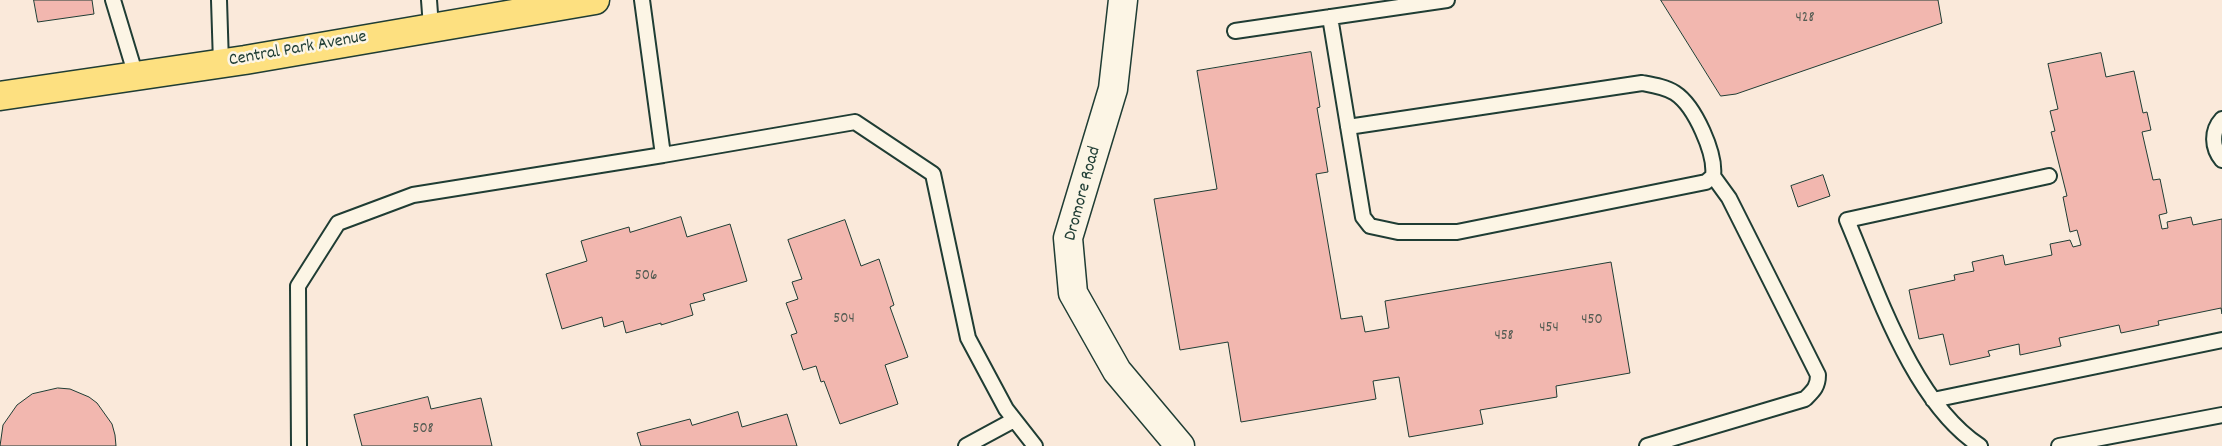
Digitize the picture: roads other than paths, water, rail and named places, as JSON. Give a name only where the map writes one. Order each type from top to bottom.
[{"type":"main road","name":"Central Park Avenue","points":[[0,96],[221,63],[595,0]]},
{"type":"street","name":"Dromore Road","points":[[1123,0],[1113,89],[1068,238],[1073,293],[1117,371],[1180,446]]},
{"type":"lane","points":[[113,0],[136,76]]},
{"type":"lane","points":[[219,0],[221,63]]},
{"type":"lane","points":[[429,0],[431,27]]},
{"type":"lane","points":[[642,0],[663,155]]},
{"type":"lane","points":[[1234,31],[1447,0]]},
{"type":"lane","points":[[1330,17],[1348,127],[1363,217],[1370,226],[1398,232],[1457,232],[1706,182],[1713,176],[1714,169],[1710,150],[1686,102],[1675,93],[1642,83],[1348,127]]},
{"type":"lane","points":[[2222,119],[2214,132],[2216,151],[2222,160]]},
{"type":"lane","points":[[299,446],[298,286],[338,223],[413,194],[663,155],[855,122],[933,174],[968,338],[1006,409],[1035,446]]},
{"type":"lane","points":[[1648,446],[1663,444],[1805,398],[1816,387],[1818,381],[1818,375],[1729,198],[1713,176]]},
{"type":"lane","points":[[1980,446],[1963,434],[1933,400],[1900,344],[1847,220],[2048,176]]},
{"type":"lane","points":[[1933,400],[2222,340]]},
{"type":"lane","points":[[2059,446],[2222,415]]},
{"type":"lane","points":[[966,446],[1014,420]]}]
